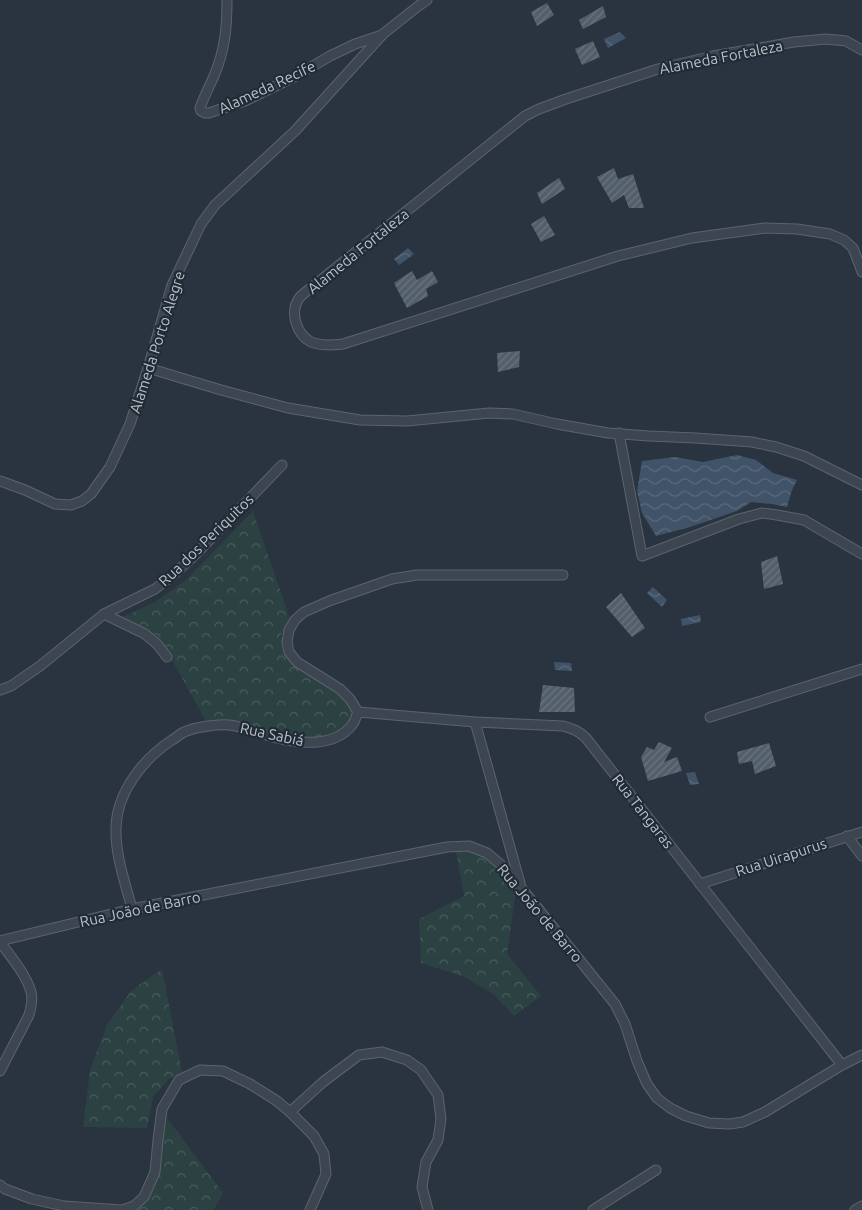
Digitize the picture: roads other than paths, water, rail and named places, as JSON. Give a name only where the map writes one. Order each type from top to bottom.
[{"type":"street","name":"Alameda Recife","points":[[227,0],[225,39],[214,76],[200,108],[205,113],[245,101],[347,48],[383,34]]},
{"type":"street","name":"Alameda Porto Alegre","points":[[0,481],[55,504],[71,505],[82,501],[91,494],[110,466],[130,424],[172,285],[201,224],[215,204],[295,131],[383,34],[427,0]]},
{"type":"street","name":"Alameda Fortaleza","points":[[862,50],[846,41],[826,39],[794,42],[714,56],[658,69],[566,99],[525,116],[299,298],[294,318],[297,327],[310,341],[318,344],[343,344],[618,256],[692,238],[765,228],[797,229],[830,234],[844,240],[853,248],[862,272]]},
{"type":"street","points":[[148,368],[288,408],[360,420],[407,421],[489,413],[513,414],[557,424],[619,434],[752,442],[804,456],[862,485]]},
{"type":"street","points":[[619,434],[642,556],[739,519],[762,513],[804,520],[862,554]]},
{"type":"street","name":"Rua dos Periquitos","points":[[0,690],[11,686],[40,666],[104,614],[155,588],[173,575],[196,554],[282,465]]},
{"type":"street","points":[[358,712],[350,699],[340,689],[297,662],[289,652],[287,642],[289,630],[295,620],[304,612],[329,601],[392,579],[417,574],[563,575]]},
{"type":"street","points":[[104,614],[145,634],[167,657]]},
{"type":"street","points":[[710,717],[862,669]]},
{"type":"street","name":"Rua Tangaras","points":[[358,712],[475,722],[564,726],[574,729],[581,734],[842,1065]]},
{"type":"street","name":"Rua Sabiá","points":[[132,909],[118,856],[116,825],[126,790],[136,773],[151,756],[184,732],[205,726],[229,725],[278,739],[311,743],[336,739],[352,725],[358,712]]},
{"type":"street","points":[[475,722],[521,887]]},
{"type":"street","name":"Rua Uirapurus","points":[[700,884],[862,832]]},
{"type":"street","points":[[847,836],[862,856]]},
{"type":"street","name":"Rua João de Barro","points":[[0,941],[132,909],[447,847],[469,846],[487,853],[507,870],[615,1004],[625,1024],[648,1084],[657,1098],[670,1108],[686,1116],[709,1123],[729,1124],[743,1122],[765,1112],[842,1065],[862,1055]]},
{"type":"street","points":[[0,941],[25,978],[32,993],[32,1007],[29,1015],[0,1071]]},
{"type":"street","points":[[290,1112],[323,1082],[359,1055],[382,1052],[407,1060],[421,1070],[438,1095],[442,1118],[438,1140],[426,1162],[422,1187],[428,1210]]},
{"type":"street","points":[[0,1184],[5,1189],[32,1199],[64,1206],[122,1210],[134,1206],[144,1196],[155,1172],[162,1109],[179,1080],[200,1070],[223,1071],[277,1101],[314,1136],[324,1154],[326,1174],[310,1210]]},
{"type":"street","points":[[593,1210],[656,1170]]},
{"type":"street","points":[[855,1210],[862,1206]]},
{"type":"water","points":[[620,32],[626,38],[608,48],[604,39]]},
{"type":"water","points":[[408,248],[414,254],[399,265],[394,259]]},
{"type":"water","points":[[737,455],[756,460],[773,473],[797,480],[787,507],[751,502],[737,511],[656,536],[642,513],[637,491],[642,461],[675,457],[703,462]]},
{"type":"water","points":[[653,587],[667,600],[662,607],[647,593]]},
{"type":"water","points":[[700,615],[701,622],[682,626],[681,619]]},
{"type":"water","points":[[554,662],[571,663],[572,671],[555,670]]},
{"type":"water","points":[[695,772],[699,784],[690,785],[686,773]]}]
